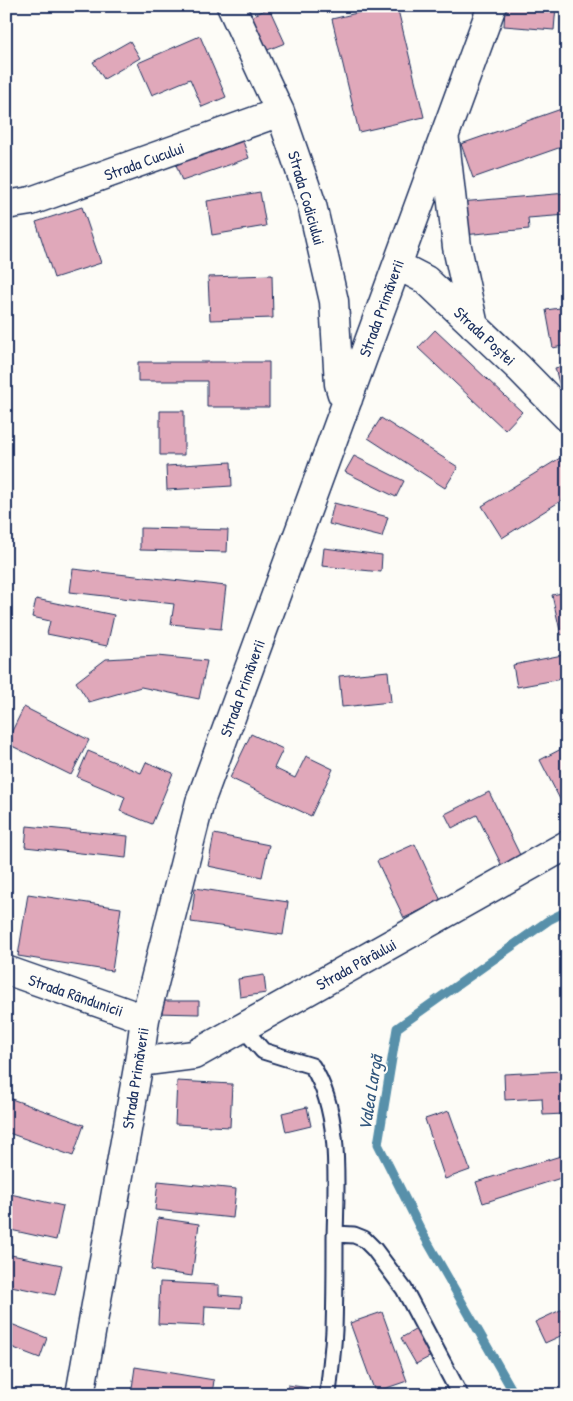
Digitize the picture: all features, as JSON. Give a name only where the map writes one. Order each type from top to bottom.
[{"type":"street","name":"Strada Codiciului","points":[[230,6],[280,112],[312,205],[334,301],[339,384],[342,394],[348,399]]},
{"type":"street","name":"Strada Primăverii","points":[[80,1395],[145,1019],[200,802],[492,6]]},
{"type":"street","name":"Strada Cucului","points":[[6,205],[31,201],[280,112]]},
{"type":"street","points":[[444,137],[457,247],[474,326]]},
{"type":"street","name":"Strada Poștei","points":[[397,265],[426,280],[519,368],[567,417]]},
{"type":"street","name":"Strada Pârâului","points":[[139,1062],[194,1055],[567,846]]},
{"type":"street","name":"Strada Rândunicii","points":[[6,970],[145,1019]]},
{"type":"lane","points":[[243,1028],[262,1051],[312,1066],[320,1077],[328,1099],[335,1150],[337,1197],[334,1332],[328,1395]]},
{"type":"lane","points":[[335,1234],[354,1235],[364,1239],[379,1255],[404,1289],[460,1395]]},
{"type":"building","points":[[386,6],[397,6],[424,117],[359,132],[332,19]]},
{"type":"building","points":[[505,6],[556,6],[554,30],[504,26]]},
{"type":"building","points":[[269,8],[285,43],[265,51],[250,17]]},
{"type":"building","points":[[200,36],[226,97],[202,107],[190,79],[152,95],[138,63]]},
{"type":"building","points":[[130,41],[140,58],[104,79],[93,62]]},
{"type":"building","points":[[567,107],[567,145],[473,178],[461,144]]},
{"type":"building","points":[[241,136],[249,158],[182,181],[174,159]]},
{"type":"building","points":[[260,192],[266,226],[212,235],[207,201]]},
{"type":"building","points":[[567,193],[567,215],[528,218],[529,229],[463,235],[460,202]]},
{"type":"building","points":[[82,207],[101,263],[54,278],[36,222]]},
{"type":"building","points":[[272,275],[273,318],[210,320],[208,277]]},
{"type":"building","points":[[567,307],[567,345],[553,348],[546,310]]},
{"type":"building","points":[[435,330],[522,412],[505,430],[418,348]]},
{"type":"building","points":[[138,362],[269,362],[269,407],[207,407],[207,381],[138,381]]},
{"type":"building","points":[[567,365],[567,393],[562,394],[555,368]]},
{"type":"building","points":[[160,411],[184,411],[184,455],[160,455]]},
{"type":"building","points":[[381,418],[458,467],[445,488],[368,438]]},
{"type":"building","points":[[354,456],[404,481],[396,497],[345,472]]},
{"type":"building","points":[[560,458],[567,469],[567,497],[502,538],[482,506]]},
{"type":"building","points":[[231,462],[232,486],[167,490],[166,466]]},
{"type":"building","points":[[334,503],[388,517],[382,537],[329,524]]},
{"type":"building","points":[[140,528],[228,530],[227,552],[140,550]]},
{"type":"building","points":[[324,548],[382,555],[381,572],[322,566]]},
{"type":"building","points":[[73,569],[226,586],[221,629],[171,624],[174,604],[70,592]]},
{"type":"building","points":[[567,592],[567,633],[561,635],[552,595]]},
{"type":"building","points":[[36,599],[114,615],[107,646],[47,634],[50,621],[32,617]]},
{"type":"building","points":[[567,654],[567,678],[517,687],[513,665]]},
{"type":"building","points":[[157,656],[207,661],[199,699],[141,687],[89,702],[76,682],[106,659]]},
{"type":"building","points":[[388,671],[391,702],[342,707],[339,676]]},
{"type":"building","points":[[24,707],[89,740],[71,775],[6,743]]},
{"type":"building","points":[[251,734],[283,749],[274,768],[295,778],[306,756],[333,769],[311,816],[230,778]]},
{"type":"building","points":[[567,746],[567,813],[540,760]]},
{"type":"building","points":[[88,751],[141,773],[146,762],[173,773],[152,824],[120,811],[125,797],[77,777]]},
{"type":"building","points":[[489,792],[521,857],[502,866],[477,815],[452,828],[445,814]]},
{"type":"building","points":[[27,826],[128,836],[126,858],[25,847]]},
{"type":"building","points":[[214,834],[269,845],[262,877],[208,866]]},
{"type":"building","points":[[415,844],[441,901],[404,918],[377,861]]},
{"type":"building","points":[[195,888],[288,902],[283,935],[191,922]]},
{"type":"building","points":[[28,894],[121,908],[112,971],[18,956]]},
{"type":"building","points":[[264,975],[266,993],[240,997],[238,979]]},
{"type":"building","points":[[155,1001],[199,1001],[199,1014],[154,1013]]},
{"type":"building","points":[[567,1027],[567,1051],[562,1028]]},
{"type":"building","points":[[562,1071],[564,1114],[543,1115],[542,1098],[505,1100],[504,1074]]},
{"type":"building","points":[[177,1081],[232,1084],[230,1127],[175,1124]]},
{"type":"building","points":[[6,1097],[84,1125],[73,1156],[6,1132]]},
{"type":"building","points":[[307,1107],[311,1126],[286,1132],[282,1113]]},
{"type":"building","points":[[449,1111],[470,1170],[445,1179],[425,1119]]},
{"type":"building","points":[[567,1154],[567,1176],[483,1203],[476,1182]]},
{"type":"building","points":[[158,1181],[236,1189],[233,1218],[155,1210]]},
{"type":"building","points":[[6,1193],[63,1206],[56,1240],[6,1229]]},
{"type":"building","points":[[158,1218],[199,1224],[192,1276],[151,1270]]},
{"type":"building","points":[[6,1254],[62,1265],[55,1295],[6,1285]]},
{"type":"building","points":[[160,1282],[219,1285],[219,1295],[242,1297],[241,1308],[205,1306],[204,1326],[158,1324]]},
{"type":"building","points":[[567,1307],[567,1333],[545,1343],[535,1322]]},
{"type":"building","points":[[382,1312],[407,1381],[375,1392],[350,1323]]},
{"type":"building","points":[[6,1322],[47,1338],[40,1358],[6,1345]]},
{"type":"building","points":[[420,1327],[435,1354],[416,1364],[401,1338]]},
{"type":"building","points":[[135,1367],[214,1380],[212,1395],[131,1395]]},
{"type":"building","points":[[288,1385],[310,1388],[309,1395],[287,1395]]},
{"type":"waterway","name":"Valea Largă","points":[[515,1395],[423,1234],[378,1144],[397,1028],[549,920],[567,911]]}]
